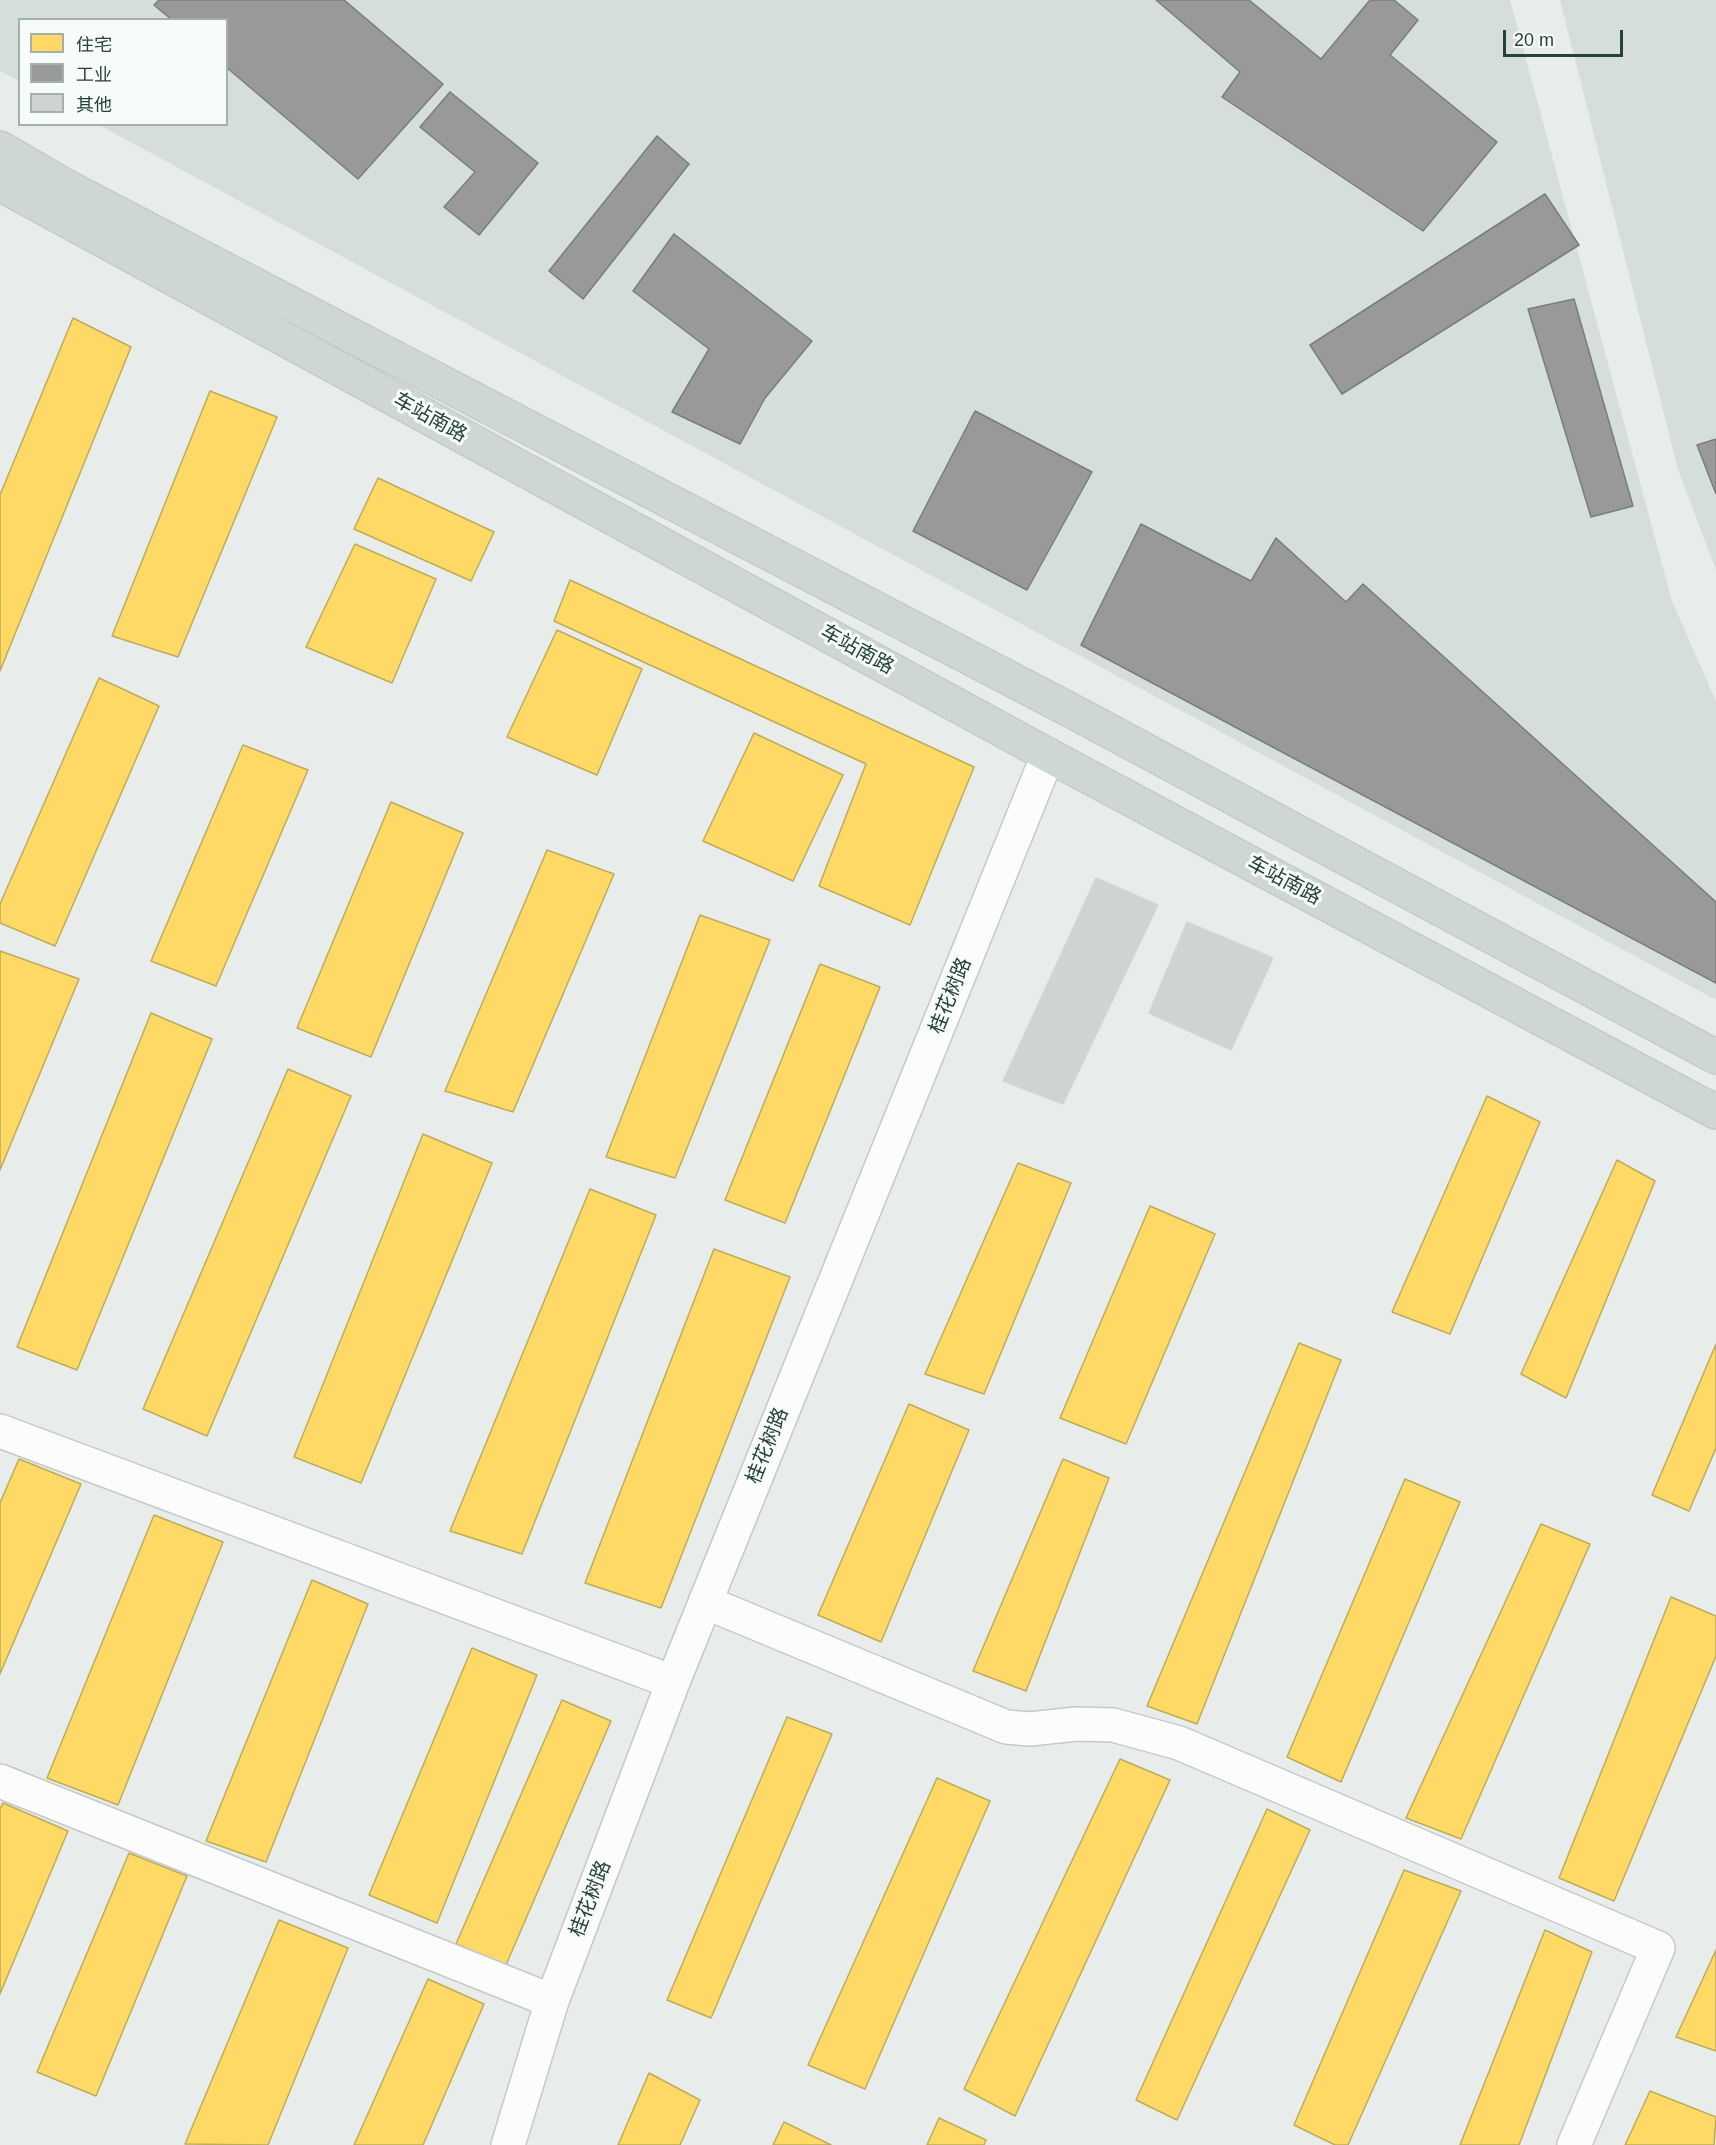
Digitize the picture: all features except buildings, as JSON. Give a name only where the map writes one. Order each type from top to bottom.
[{"type":"main road","name":"车站南路","points":[[0,148],[78,192],[1072,711],[1716,1058]]},
{"type":"main road","name":"车站南路","points":[[0,184],[1048,755],[1716,1112]]},
{"type":"street","name":"桂花树路","points":[[508,2145],[552,2001],[673,1682],[1048,755]]},
{"type":"street","points":[[0,1431],[673,1682]]},
{"type":"street","points":[[705,1602],[1006,1727],[1030,1730],[1076,1724],[1113,1725],[1179,1743],[1658,1948],[1574,2145]]},
{"type":"street","points":[[0,1781],[552,2001]]},
{"type":"shaded area","points":[[0,0],[1510,0],[1672,601],[1716,701],[1716,1000],[101,126],[228,126],[228,18],[18,18],[18,80],[0,71]]},
{"type":"shaded area","points":[[1560,0],[1716,0],[1716,570],[1678,470]]}]
